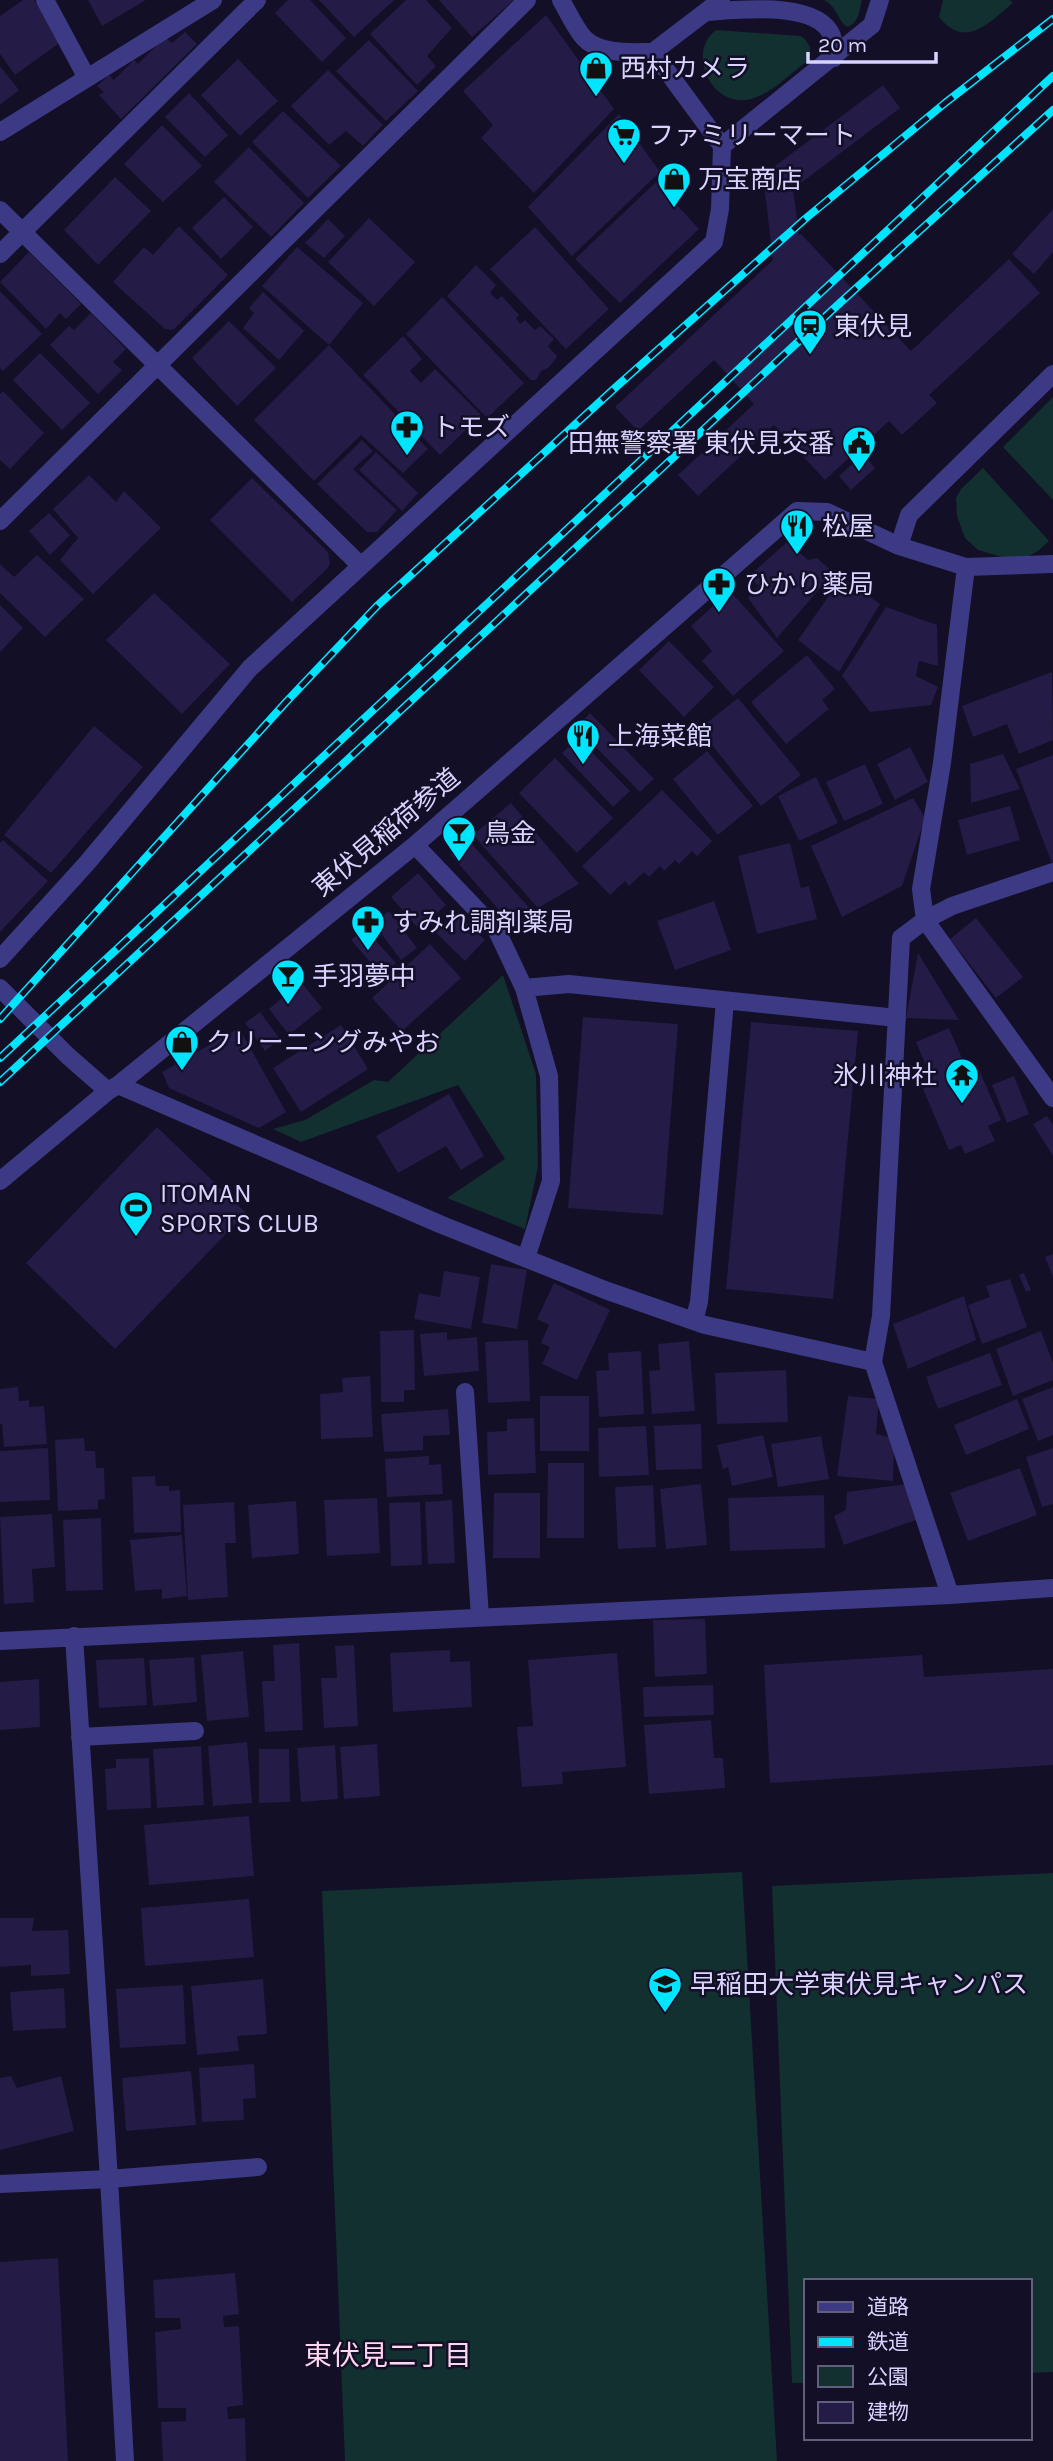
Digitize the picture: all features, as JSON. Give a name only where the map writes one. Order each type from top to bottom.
[{"type":"street","points":[[45,0],[88,78]]},
{"type":"street","points":[[0,132],[213,0]]},
{"type":"street","points":[[0,254],[257,0]]},
{"type":"street","points":[[0,521],[527,0]]},
{"type":"street","points":[[561,0],[582,36],[592,45],[629,52],[653,52],[721,0]]},
{"type":"street","points":[[722,146],[873,25],[880,0]]},
{"type":"street","points":[[706,12],[794,10],[812,15],[824,24],[832,36],[834,58]]},
{"type":"street","points":[[0,959],[87,863],[250,668],[714,242],[720,209],[722,146],[653,52]]},
{"type":"street","points":[[0,210],[361,566]]},
{"type":"street","points":[[1053,374],[909,515],[899,546],[966,567],[1053,564]]},
{"type":"street","name":"東伏見稲荷参道","points":[[0,1181],[415,845],[797,511],[827,512],[899,546]]},
{"type":"street","points":[[966,567],[942,763],[920,890],[925,920],[1053,1098]]},
{"type":"street","points":[[415,845],[497,931],[524,988],[549,1076],[551,1181],[526,1258]]},
{"type":"street","points":[[950,1595],[873,1362],[881,1316],[901,938],[925,920],[952,906],[1053,872]]},
{"type":"street","points":[[524,988],[569,984],[897,1018]]},
{"type":"street","points":[[0,988],[68,1056],[113,1088],[605,1290],[694,1321],[873,1362]]},
{"type":"street","points":[[694,1321],[699,1302],[726,1001]]},
{"type":"street","points":[[465,1392],[480,1617]]},
{"type":"street","points":[[0,1641],[1053,1588]]},
{"type":"street","points":[[74,1636],[125,2461]]},
{"type":"street","points":[[80,1737],[195,1731]]},
{"type":"street","points":[[0,2184],[109,2179],[258,2167]]},
{"type":"green space","points":[[824,0],[862,0],[856,20],[847,27],[832,6]]},
{"type":"green space","points":[[943,0],[1010,0],[1013,3],[977,30],[958,32],[939,17]]},
{"type":"green space","points":[[716,30],[801,36],[809,45],[810,55],[806,62],[766,93],[751,99],[737,100],[724,96],[714,87],[703,64],[703,51],[707,40]]},
{"type":"green space","points":[[1053,397],[1053,500],[1003,447]]},
{"type":"green space","points":[[983,468],[1049,541],[1038,551],[1025,558],[1005,558],[978,550],[965,538],[957,516],[956,498],[961,489]]},
{"type":"green space","points":[[503,975],[536,1074],[538,1166],[525,1229],[447,1198],[505,1159],[458,1085],[301,1142],[273,1129],[305,1120],[374,1080],[388,1082]]},
{"type":"green space","points":[[742,1872],[777,2461],[345,2461],[322,1891]]},
{"type":"green space","points":[[1053,1873],[1053,2372],[1032,2373],[1032,2279],[804,2279],[804,2383],[792,2383],[772,1886]]},
{"type":"building","points":[[23,0],[34,0],[62,41],[15,75],[0,54],[0,16]]},
{"type":"building","points":[[88,0],[146,0],[102,26]]},
{"type":"building","points":[[288,0],[310,0],[346,38],[322,62],[275,13]]},
{"type":"building","points":[[319,0],[394,0],[354,37]]},
{"type":"building","points":[[406,0],[426,0],[452,28],[427,56],[436,66],[417,85],[370,34]]},
{"type":"building","points":[[439,0],[514,0],[472,37]]},
{"type":"building","points":[[546,15],[614,109],[534,193],[481,138],[493,125],[463,91]]},
{"type":"building","points":[[185,32],[197,44],[121,119],[99,95],[104,92],[97,86],[109,75],[114,80],[134,60],[138,64],[165,37],[172,43]]},
{"type":"building","points":[[369,40],[418,91],[386,121],[336,71]]},
{"type":"building","points":[[238,59],[278,101],[240,136],[201,95]]},
{"type":"building","points":[[0,66],[19,90],[0,105]]},
{"type":"building","points":[[328,70],[383,125],[363,146],[346,131],[329,145],[291,106]]},
{"type":"building","points":[[883,85],[900,108],[793,189],[799,235],[801,234],[911,351],[1009,259],[1040,293],[929,395],[937,403],[902,435],[889,421],[825,480],[774,425],[698,496],[678,475],[754,404],[714,360],[638,431],[615,407],[773,260],[763,175]]},
{"type":"building","points":[[189,93],[228,135],[205,157],[165,117]]},
{"type":"building","points":[[283,111],[341,166],[308,198],[252,142]]},
{"type":"building","points":[[619,114],[660,172],[572,256],[528,207]]},
{"type":"building","points":[[162,125],[202,166],[163,202],[124,164]]},
{"type":"building","points":[[249,147],[304,203],[271,237],[214,182]]},
{"type":"building","points":[[115,177],[151,211],[98,265],[64,230]]},
{"type":"building","points":[[656,182],[699,229],[620,303],[575,259]]},
{"type":"building","points":[[224,197],[253,227],[221,259],[192,228]]},
{"type":"building","points":[[1053,209],[1053,252],[1034,274],[1012,254]]},
{"type":"building","points":[[369,218],[415,262],[374,306],[328,262]]},
{"type":"building","points":[[328,219],[345,236],[324,258],[305,243]]},
{"type":"building","points":[[179,226],[228,275],[173,330],[165,329],[113,282],[144,247],[153,255]]},
{"type":"building","points":[[535,227],[609,309],[566,349],[490,269]]},
{"type":"building","points":[[297,247],[363,303],[329,345],[262,286]]},
{"type":"building","points":[[29,252],[81,304],[66,319],[60,313],[46,329],[0,282]]},
{"type":"building","points":[[476,265],[496,285],[490,293],[497,300],[502,296],[519,315],[516,318],[520,324],[525,320],[535,330],[540,326],[554,339],[548,346],[557,356],[548,368],[541,371],[536,380],[531,380],[447,296]]},
{"type":"building","points":[[0,291],[42,334],[3,371],[0,368]]},
{"type":"building","points":[[263,292],[304,331],[279,360],[243,328],[254,313],[249,308]]},
{"type":"building","points":[[442,297],[524,383],[487,418],[406,334]]},
{"type":"building","points":[[91,313],[126,349],[113,362],[122,370],[98,394],[50,345],[69,326],[74,330]]},
{"type":"building","points":[[229,321],[276,368],[237,406],[192,358]]},
{"type":"building","points":[[403,336],[422,359],[410,371],[421,383],[435,369],[481,415],[440,455],[363,375]]},
{"type":"building","points":[[329,345],[428,449],[403,473],[361,435],[314,481],[254,420]]},
{"type":"building","points":[[40,353],[90,403],[62,430],[13,380]]},
{"type":"building","points":[[3,391],[44,433],[10,469],[0,460],[0,394]]},
{"type":"building","points":[[362,440],[373,451],[353,469],[397,510],[377,532],[367,532],[317,484]]},
{"type":"building","points":[[376,452],[418,493],[402,511],[359,470]]},
{"type":"building","points":[[863,454],[875,468],[851,490],[839,476]]},
{"type":"building","points":[[89,475],[116,502],[124,491],[161,528],[93,594],[60,560],[78,538],[53,509]]},
{"type":"building","points":[[252,478],[328,552],[330,563],[327,569],[292,602],[210,520]]},
{"type":"building","points":[[49,513],[70,535],[50,555],[29,531]]},
{"type":"building","points":[[787,542],[808,560],[817,558],[832,571],[777,638],[748,598],[759,586],[748,577]]},
{"type":"building","points":[[37,555],[84,599],[45,637],[0,593],[0,564],[14,577]]},
{"type":"building","points":[[842,577],[880,604],[839,672],[798,640]]},
{"type":"building","points":[[730,591],[784,651],[733,696],[702,661],[712,651],[691,626]]},
{"type":"building","points":[[154,593],[230,664],[182,714],[106,640]]},
{"type":"building","points":[[0,605],[23,628],[0,652]]},
{"type":"building","points":[[886,607],[937,625],[938,666],[919,661],[916,676],[938,687],[931,705],[870,712],[842,676]]},
{"type":"building","points":[[669,641],[714,687],[684,717],[639,670]]},
{"type":"building","points":[[807,655],[835,689],[822,700],[829,709],[786,744],[751,702]]},
{"type":"building","points":[[1052,672],[1053,740],[1019,754],[1007,724],[973,737],[962,706]]},
{"type":"building","points":[[738,698],[801,775],[761,806],[699,729]]},
{"type":"building","points":[[590,713],[654,779],[640,792],[576,727]]},
{"type":"building","points":[[94,726],[143,767],[51,873],[4,835]]},
{"type":"building","points":[[578,738],[630,791],[613,807],[562,753]]},
{"type":"building","points":[[910,747],[928,782],[895,800],[877,764]]},
{"type":"building","points":[[707,751],[753,806],[718,835],[673,779]]},
{"type":"building","points":[[1003,754],[1020,789],[971,803],[970,764]]},
{"type":"building","points":[[1053,755],[1053,866],[1016,769]]},
{"type":"building","points":[[555,758],[613,818],[577,853],[519,793]]},
{"type":"building","points":[[865,764],[883,804],[844,821],[826,782]]},
{"type":"building","points":[[816,777],[838,823],[799,841],[778,796]]},
{"type":"building","points":[[662,790],[712,841],[697,856],[692,851],[679,864],[675,860],[664,871],[660,866],[649,877],[644,872],[629,886],[625,881],[610,895],[582,866]]},
{"type":"building","points":[[913,798],[925,818],[902,886],[842,917],[811,846]]},
{"type":"building","points":[[511,803],[579,884],[538,908],[473,835]]},
{"type":"building","points":[[1010,806],[1020,840],[967,855],[958,820]]},
{"type":"building","points":[[467,839],[536,915],[511,924],[450,854]]},
{"type":"building","points":[[3,840],[48,881],[0,932],[0,843]]},
{"type":"building","points":[[790,843],[801,888],[809,886],[817,919],[757,934],[738,856]]},
{"type":"building","points":[[418,873],[446,905],[419,929],[391,897]]},
{"type":"building","points":[[714,901],[731,950],[675,970],[657,921]]},
{"type":"building","points":[[389,911],[417,948],[401,960],[373,923]]},
{"type":"building","points":[[455,912],[485,940],[465,961],[435,932]]},
{"type":"building","points":[[976,918],[1023,977],[996,998],[950,939]]},
{"type":"building","points":[[365,929],[396,963],[382,976],[351,940]]},
{"type":"building","points":[[430,944],[461,978],[402,1031],[372,998]]},
{"type":"building","points":[[918,953],[959,1020],[906,1018]]},
{"type":"building","points":[[301,982],[322,1008],[289,1035],[269,1009]]},
{"type":"building","points":[[260,1012],[280,1039],[265,1051],[245,1023]]},
{"type":"building","points":[[583,1017],[678,1024],[663,1215],[568,1208]]},
{"type":"building","points":[[751,1022],[858,1031],[833,1299],[726,1289]]},
{"type":"building","points":[[341,1025],[368,1069],[301,1112],[273,1068]]},
{"type":"building","points":[[239,1028],[286,1112],[259,1128],[169,1088],[162,1072]]},
{"type":"building","name":"氷川神社","points":[[949,1028],[967,1070],[977,1065],[1001,1120],[988,1126],[995,1141],[965,1154],[961,1145],[949,1150],[923,1089],[934,1084],[916,1042]]},
{"type":"building","points":[[1014,1076],[1029,1114],[1007,1123],[992,1085]]},
{"type":"building","points":[[449,1094],[484,1156],[461,1170],[446,1146],[398,1173],[376,1136]]},
{"type":"building","points":[[1047,1116],[1053,1125],[1053,1156],[1033,1124]]},
{"type":"building","name":"ITOMAN SPORTS CLUB","points":[[157,1127],[246,1213],[115,1349],[26,1263]]},
{"type":"building","points":[[1053,1254],[1053,1277],[1045,1257]]},
{"type":"building","points":[[491,1264],[527,1270],[517,1329],[482,1323]]},
{"type":"building","points":[[444,1271],[480,1277],[471,1329],[414,1319],[419,1293],[440,1297]]},
{"type":"building","points":[[1024,1273],[1031,1290],[1026,1292],[1019,1275]]},
{"type":"building","points":[[1010,1279],[1027,1327],[982,1344],[968,1305],[990,1297],[986,1286]]},
{"type":"building","points":[[554,1283],[610,1310],[577,1380],[542,1364],[550,1347],[541,1343],[549,1325],[537,1319]]},
{"type":"building","points":[[964,1296],[976,1340],[908,1369],[893,1324]]},
{"type":"building","points":[[414,1330],[415,1390],[404,1390],[404,1402],[381,1402],[380,1331]]},
{"type":"building","points":[[1041,1331],[1053,1363],[1053,1380],[1013,1396],[996,1349]]},
{"type":"building","points":[[447,1332],[447,1340],[477,1337],[479,1371],[424,1376],[420,1334]]},
{"type":"building","points":[[528,1340],[530,1401],[488,1403],[485,1342]]},
{"type":"building","points":[[689,1341],[695,1411],[652,1414],[649,1371],[660,1370],[658,1344]]},
{"type":"building","points":[[641,1351],[644,1414],[599,1417],[596,1371],[609,1370],[608,1353]]},
{"type":"building","points":[[990,1353],[1002,1385],[938,1409],[926,1377]]},
{"type":"building","points":[[786,1370],[788,1422],[717,1424],[715,1373]]},
{"type":"building","points":[[370,1376],[373,1437],[321,1439],[320,1394],[343,1392],[342,1378]]},
{"type":"building","points":[[18,1387],[19,1401],[29,1400],[29,1407],[44,1406],[47,1444],[4,1447],[0,1424],[0,1389]]},
{"type":"building","points":[[1053,1387],[1053,1435],[1038,1441],[1022,1399]]},
{"type":"building","points":[[540,1396],[589,1396],[589,1451],[540,1451]]},
{"type":"building","points":[[848,1396],[879,1399],[876,1434],[894,1438],[893,1481],[837,1476]]},
{"type":"building","points":[[1017,1399],[1029,1429],[966,1455],[954,1425]]},
{"type":"building","points":[[448,1409],[450,1435],[423,1436],[423,1450],[384,1452],[381,1414]]},
{"type":"building","points":[[534,1418],[536,1473],[488,1475],[487,1432],[507,1431],[507,1419]]},
{"type":"building","points":[[701,1424],[702,1469],[656,1470],[654,1426]]},
{"type":"building","points":[[646,1426],[649,1475],[599,1477],[598,1428]]},
{"type":"building","points":[[763,1435],[773,1477],[732,1486],[728,1467],[723,1469],[717,1445]]},
{"type":"building","points":[[821,1436],[829,1479],[778,1487],[771,1444]]},
{"type":"building","points":[[84,1438],[85,1451],[95,1451],[96,1468],[104,1468],[105,1499],[98,1500],[98,1509],[58,1511],[55,1440]]},
{"type":"building","points":[[48,1448],[50,1500],[0,1502],[0,1451]]},
{"type":"building","points":[[1053,1448],[1053,1504],[1042,1507],[1026,1457]]},
{"type":"building","points":[[429,1456],[429,1465],[441,1464],[443,1494],[387,1497],[385,1459]]},
{"type":"building","points":[[548,1463],[584,1463],[584,1538],[547,1538]]},
{"type":"building","points":[[1020,1468],[1037,1515],[968,1541],[950,1493]]},
{"type":"building","points":[[155,1476],[156,1486],[169,1486],[169,1491],[180,1490],[181,1532],[134,1533],[132,1477]]},
{"type":"building","points":[[701,1484],[707,1545],[666,1549],[660,1489]]},
{"type":"building","points":[[907,1484],[919,1519],[844,1545],[834,1516],[846,1510],[847,1492]]},
{"type":"building","points":[[653,1485],[656,1547],[618,1549],[615,1487]]},
{"type":"building","points":[[494,1493],[540,1493],[540,1558],[493,1558]]},
{"type":"building","points":[[824,1495],[825,1548],[730,1551],[728,1498]]},
{"type":"building","points":[[377,1498],[380,1553],[327,1556],[324,1500]]},
{"type":"building","points":[[452,1500],[455,1563],[428,1564],[425,1502]]},
{"type":"building","points":[[296,1501],[299,1554],[252,1558],[248,1505]]},
{"type":"building","points":[[234,1502],[236,1543],[225,1543],[228,1597],[188,1600],[183,1505]]},
{"type":"building","points":[[420,1502],[422,1565],[391,1566],[389,1503]]},
{"type":"building","points":[[52,1514],[55,1567],[32,1569],[34,1602],[4,1604],[0,1517]]},
{"type":"building","points":[[101,1518],[103,1590],[66,1591],[63,1520]]},
{"type":"building","points":[[182,1535],[187,1596],[162,1599],[162,1589],[135,1591],[130,1540]]},
{"type":"building","points":[[705,1619],[707,1674],[655,1677],[653,1620]]},
{"type":"building","points":[[299,1643],[303,1730],[265,1732],[262,1681],[275,1681],[273,1645]]},
{"type":"building","points":[[354,1645],[358,1726],[324,1728],[321,1678],[337,1678],[335,1646]]},
{"type":"building","points":[[450,1650],[450,1662],[470,1661],[472,1707],[393,1712],[390,1653]]},
{"type":"building","points":[[243,1651],[249,1717],[207,1721],[201,1655]]},
{"type":"building","points":[[617,1653],[626,1767],[562,1772],[563,1784],[522,1787],[517,1727],[533,1726],[528,1660]]},
{"type":"building","points":[[922,1655],[924,1677],[1053,1669],[1053,1765],[770,1783],[764,1665]]},
{"type":"building","points":[[194,1657],[197,1702],[153,1706],[149,1660]]},
{"type":"building","points":[[144,1658],[147,1705],[99,1708],[96,1660]]},
{"type":"building","points":[[39,1679],[40,1727],[0,1730],[0,1682]]},
{"type":"building","points":[[713,1685],[714,1715],[644,1717],[643,1687]]},
{"type":"building","points":[[711,1720],[714,1758],[723,1758],[725,1788],[649,1794],[644,1725]]},
{"type":"building","points":[[247,1742],[252,1803],[213,1806],[208,1746]]},
{"type":"building","points":[[377,1744],[380,1796],[344,1799],[340,1747]]},
{"type":"building","points":[[335,1745],[338,1799],[301,1802],[297,1748]]},
{"type":"building","points":[[201,1746],[204,1805],[157,1808],[153,1749]]},
{"type":"building","points":[[259,1749],[289,1749],[290,1802],[259,1803]]},
{"type":"building","points":[[149,1758],[151,1808],[107,1810],[105,1769],[116,1768],[116,1759]]},
{"type":"building","points":[[249,1816],[254,1876],[149,1885],[144,1825]]},
{"type":"building","points":[[249,1899],[254,1957],[145,1966],[141,1908]]},
{"type":"building","points":[[0,1918],[34,1918],[32,1931],[68,1930],[70,1974],[31,1976],[31,1965],[0,1967]]},
{"type":"building","points":[[263,1979],[267,2034],[237,2036],[239,2051],[197,2055],[191,1986]]},
{"type":"building","points":[[183,1985],[186,2044],[120,2048],[116,1989]]},
{"type":"building","points":[[64,1988],[66,2028],[13,2031],[10,1992]]},
{"type":"building","points":[[254,2064],[256,2098],[243,2099],[244,2120],[202,2122],[199,2068]]},
{"type":"building","points":[[191,2071],[196,2125],[126,2131],[122,2078]]},
{"type":"building","points":[[11,2076],[17,2088],[61,2076],[74,2131],[0,2150],[0,2078]]},
{"type":"building","points":[[58,2258],[68,2461],[0,2461],[0,2262]]},
{"type":"building","points":[[235,2273],[239,2314],[223,2316],[224,2327],[239,2326],[243,2405],[227,2407],[228,2419],[245,2418],[246,2461],[163,2461],[161,2422],[186,2421],[186,2408],[158,2408],[155,2332],[181,2329],[180,2318],[155,2318],[153,2280]]},
{"type":"railway","points":[[0,1019],[287,701],[377,606],[616,387],[805,219],[945,103],[1053,19]]},
{"type":"railway","points":[[0,1058],[1053,76]]},
{"type":"railway","points":[[0,1082],[842,301],[1053,110]]},
{"type":"place","name":"西村カメラ","points":[[596,98]]},
{"type":"place","name":"ファミリーマート","points":[[624,165]]},
{"type":"place","name":"万宝商店","points":[[674,209]]},
{"type":"place","name":"東伏見","points":[[810,356]]},
{"type":"place","name":"トモズ","points":[[407,457]]},
{"type":"place","name":"田無警察署 東伏見交番","points":[[859,473]]},
{"type":"place","name":"松屋","points":[[797,556]]},
{"type":"place","name":"ひかり薬局","points":[[719,614]]},
{"type":"place","name":"上海菜館","points":[[583,766]]},
{"type":"place","name":"鳥金","points":[[459,863]]},
{"type":"place","name":"すみれ調剤薬局","points":[[368,952]]},
{"type":"place","name":"手羽夢中","points":[[288,1006]]},
{"type":"place","name":"クリーニングみやお","points":[[182,1072]]},
{"type":"place","name":"氷川神社","points":[[962,1105]]},
{"type":"place","name":"ITOMAN SPORTS CLUB","points":[[136,1238]]},
{"type":"place","name":"早稲田大学東伏見キャンパス","points":[[665,2014]]},
{"type":"district","name":"東伏見二丁目","points":[[388,2355]]}]
